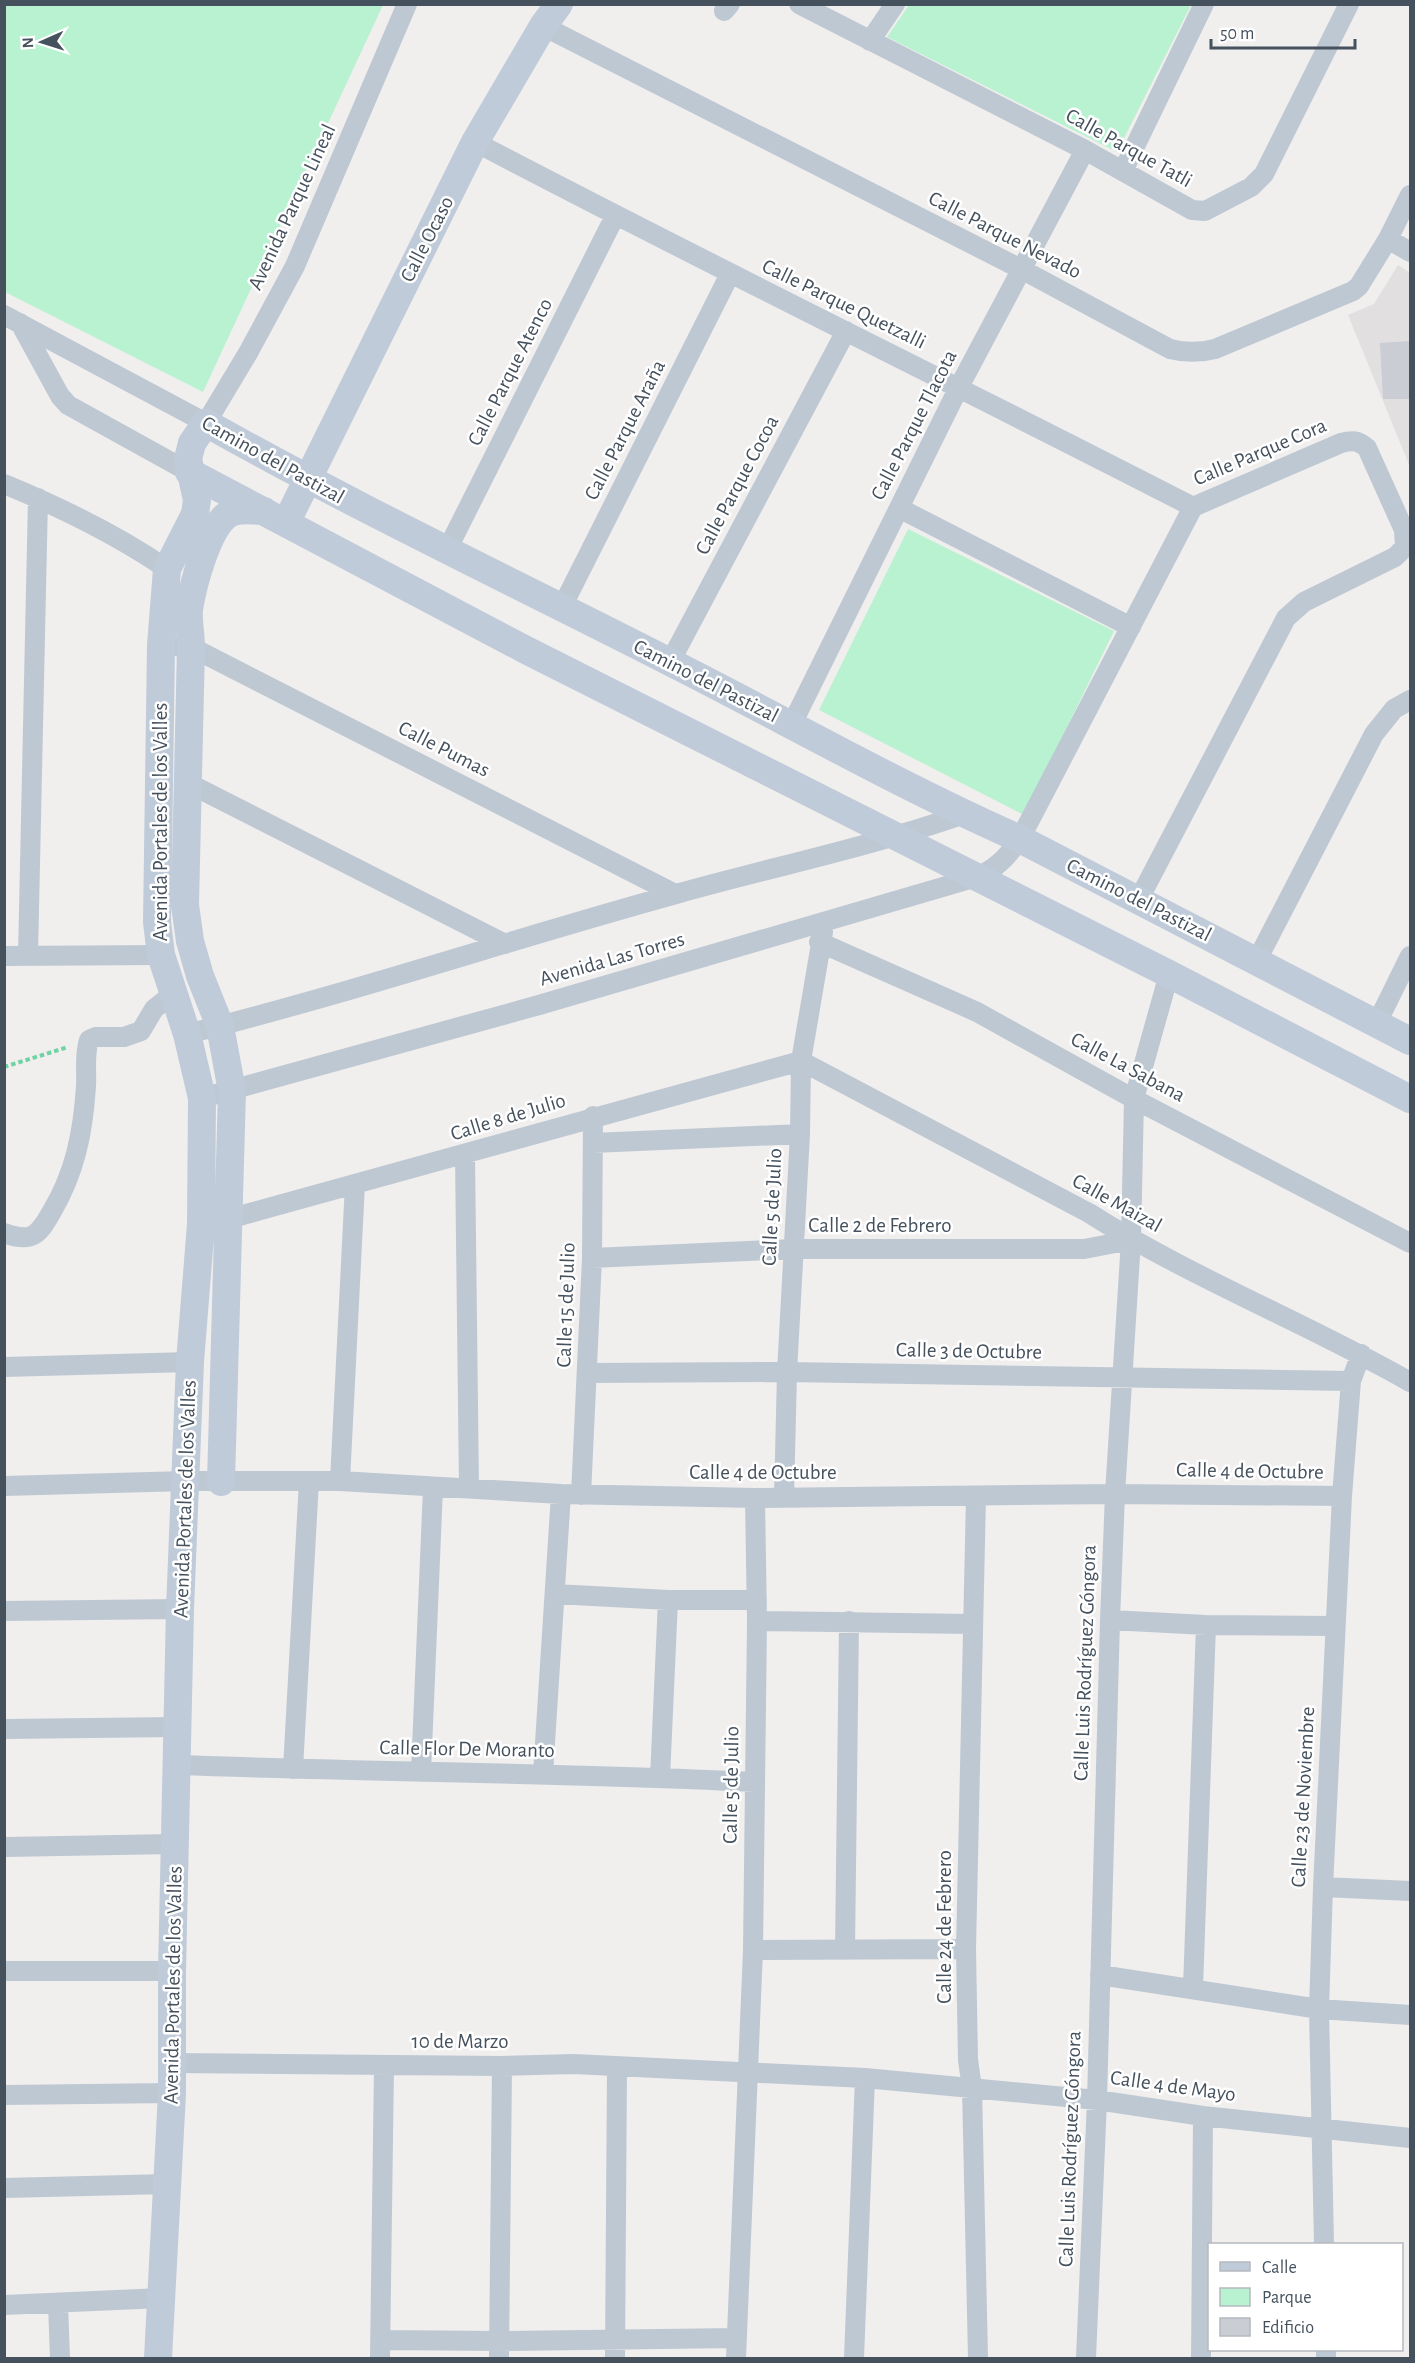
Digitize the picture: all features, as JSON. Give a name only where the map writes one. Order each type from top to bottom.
[{"type":"street","name":"Avenida Parque Lineal","points":[[206,423],[248,353],[295,266],[407,4]]},
{"type":"street","name":"Calle Parque Tatli","points":[[800,4],[1085,150],[1196,211],[1204,211],[1255,184],[1264,174],[1349,4]]},
{"type":"street","points":[[870,41],[895,4]]},
{"type":"street","points":[[1123,171],[1204,4]]},
{"type":"street","name":"Calle Ocaso","points":[[275,517],[306,479],[475,142],[551,15]]},
{"type":"street","name":"Calle Parque Nevado","points":[[551,15],[1170,349],[1189,353],[1215,349],[1353,291],[1359,286],[1388,239],[1410,195]]},
{"type":"street","name":"Calle Parque Quetzalli","points":[[475,142],[615,216],[959,387],[1193,507]]},
{"type":"street","name":"Calle Parque Tlacota","points":[[791,726],[959,387],[1085,150]]},
{"type":"street","name":"Calle Parque Atenco","points":[[447,550],[615,216]]},
{"type":"street","points":[[1388,239],[1410,252]]},
{"type":"street","name":"Calle Parque Araña","points":[[562,607],[730,274]]},
{"type":"street","name":"Camino del Pastizal","points":[[12,319],[306,479],[562,607],[964,814],[1020,839],[1410,1041]]},
{"type":"street","points":[[12,319],[68,405],[189,472],[526,650],[1169,974],[1410,1099]]},
{"type":"street","name":"Calle Parque Cocoa","points":[[670,662],[846,331]]},
{"type":"street","points":[[4,484],[38,498],[144,554],[167,569],[195,514],[197,500],[189,472],[188,459],[192,443],[206,423]]},
{"type":"street","name":"Calle Parque Cora","points":[[1020,839],[1193,507],[1341,442],[1353,440],[1361,443],[1366,448],[1404,530],[1406,543],[1395,557],[1304,602],[1286,618],[1138,901]]},
{"type":"street","points":[[28,956],[38,498]]},
{"type":"street","points":[[899,508],[1131,627]]},
{"type":"street","name":"Avenida Portales de los Valles","points":[[220,1482],[232,1091],[220,1026],[200,976],[190,941],[185,905],[191,647],[189,611],[196,575],[209,541],[227,515],[239,510],[275,517]]},
{"type":"street","name":"Avenida Portales de los Valles","points":[[158,2358],[172,2093],[174,1844],[178,1765],[180,1609],[190,1362],[201,1224],[202,1098],[187,1034],[161,955],[157,912],[161,645],[167,569]]},
{"type":"street","points":[[161,645],[191,647]]},
{"type":"street","name":"Calle Pumas","points":[[191,647],[675,894]]},
{"type":"street","points":[[1257,960],[1374,734],[1394,709],[1410,700]]},
{"type":"street","points":[[188,783],[505,944]]},
{"type":"street","points":[[187,1034],[372,985],[675,894],[895,835],[964,814]]},
{"type":"street","name":"Avenida Las Torres","points":[[202,1098],[826,922],[977,877],[999,865],[1020,839]]},
{"type":"street","name":"Calle 5 de Julio","points":[[784,1497],[787,1372],[800,1134],[801,1061],[819,942],[826,922]]},
{"type":"street","name":"Calle La Sabana","points":[[819,942],[977,1012],[1134,1099],[1410,1243]]},
{"type":"street","points":[[4,956],[161,955]]},
{"type":"street","points":[[1377,1023],[1410,956]]},
{"type":"street","name":"Calle Luis Rodríguez Góngora","points":[[1086,2358],[1097,2100],[1114,1494],[1131,1240],[1134,1099],[1169,974]]},
{"type":"street","points":[[4,1233],[27,1238],[33,1237],[43,1228],[66,1189],[81,1134],[89,1040],[96,1037],[124,1037],[141,1031],[154,1010],[174,993]]},
{"type":"street","name":"Calle 8 de Julio","points":[[228,1218],[465,1155],[593,1116],[801,1061]]},
{"type":"street","name":"Calle Maizal","points":[[801,1061],[1089,1213],[1131,1240],[1361,1354],[1410,1382]]},
{"type":"street","name":"Calle 15 de Julio","points":[[581,1495],[592,1258],[593,1116]]},
{"type":"street","points":[[593,1143],[800,1134]]},
{"type":"street","points":[[465,1155],[469,1488]]},
{"type":"street","points":[[340,1481],[355,1184]]},
{"type":"street","name":"Calle 2 de Febrero","points":[[592,1258],[794,1249],[1084,1250],[1131,1240]]},
{"type":"street","name":"Calle 23 de Noviembre","points":[[1324,2243],[1319,2009],[1323,1887],[1342,1496],[1351,1381],[1361,1354]]},
{"type":"street","points":[[4,1367],[190,1362]]},
{"type":"street","name":"Calle 3 de Octubre","points":[[587,1373],[787,1372],[1351,1381]]},
{"type":"street","name":"Calle 4 de Octubre","points":[[4,1486],[186,1481],[340,1481],[581,1495],[755,1498],[1114,1494],[1342,1496]]},
{"type":"street","points":[[293,1769],[309,1481]]},
{"type":"street","points":[[421,1772],[433,1488]]},
{"type":"street","points":[[543,1774],[561,1494]]},
{"type":"street","name":"Calle 24 de Febrero","points":[[976,1496],[966,1949],[968,2060],[972,2088],[978,2358]]},
{"type":"street","name":"Calle 5 de Julio","points":[[736,2358],[753,1950],[758,1621],[755,1498]]},
{"type":"street","points":[[555,1593],[668,1600],[757,1600]]},
{"type":"street","points":[[660,1778],[668,1600]]},
{"type":"street","points":[[4,1611],[180,1609]]},
{"type":"street","points":[[1110,1620],[1206,1625],[1335,1626]]},
{"type":"street","points":[[758,1621],[972,1624]]},
{"type":"street","points":[[845,1950],[849,1621]]},
{"type":"street","points":[[1193,1988],[1206,1625]]},
{"type":"street","points":[[4,1729],[177,1727]]},
{"type":"street","name":"Calle Flor De Moranto","points":[[178,1765],[755,1782]]},
{"type":"street","points":[[4,1846],[174,1844]]},
{"type":"street","points":[[1323,1887],[1410,1891]]},
{"type":"street","points":[[753,1950],[966,1949]]},
{"type":"street","points":[[4,1971],[172,1971]]},
{"type":"street","points":[[1100,1975],[1319,2009],[1410,2015]]},
{"type":"street","name":"10 de Marzo","points":[[172,2063],[502,2066],[574,2064],[748,2072]]},
{"type":"street","points":[[384,2065],[380,2349],[499,2350],[615,2338],[736,2338]]},
{"type":"street","points":[[499,2350],[502,2066]]},
{"type":"street","points":[[615,2358],[617,2066]]},
{"type":"street","name":"Calle 4 de Mayo","points":[[748,2072],[866,2078],[1097,2100],[1203,2116],[1410,2138]]},
{"type":"street","points":[[854,2358],[866,2078]]},
{"type":"street","points":[[4,2096],[172,2093]]},
{"type":"street","points":[[1201,2358],[1203,2116]]},
{"type":"street","points":[[4,2188],[168,2184]]},
{"type":"street","points":[[4,2305],[162,2298]]},
{"type":"street","points":[[58,2304],[60,2358]]},
{"type":"path","points":[[4,1067],[89,1040]]},
{"type":"shaded area","points":[[1398,265],[1410,273],[1410,467],[1348,315],[1374,304]]},
{"type":"green space","points":[[4,5],[383,5],[203,392],[5,292]]},
{"type":"green space","points":[[909,5],[1191,5],[1117,152],[887,37]]},
{"type":"green space","points":[[908,529],[1114,631],[1024,815],[819,710]]},
{"type":"building","points":[[1410,341],[1410,399],[1383,399],[1380,343]]}]
